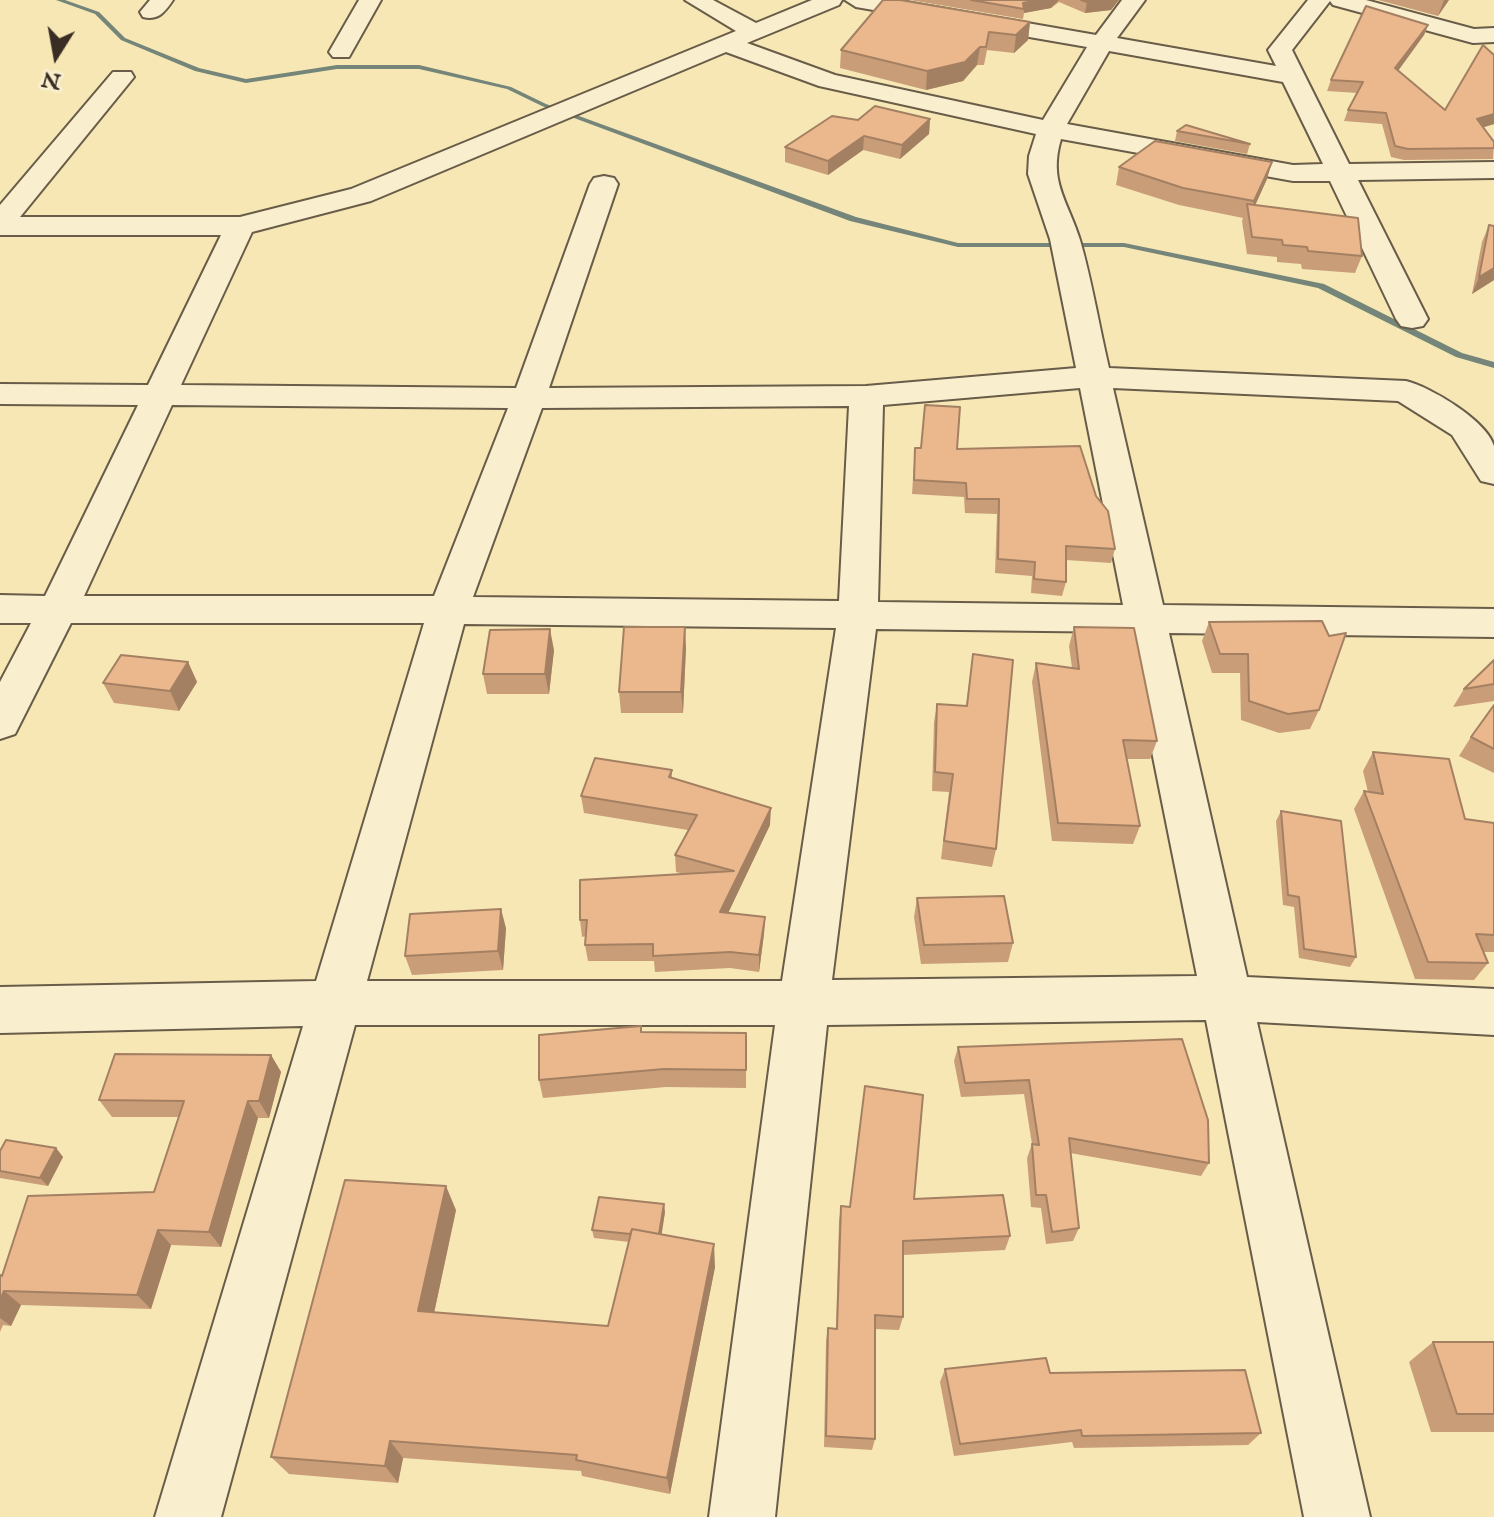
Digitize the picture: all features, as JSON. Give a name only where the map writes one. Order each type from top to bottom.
[{"type":"street","points":[[341,52],[370,0]]},
{"type":"street","points":[[696,0],[753,31]]},
{"type":"street","points":[[0,224],[240,226],[361,195],[831,0]]},
{"type":"street","points":[[856,0],[1292,76]]},
{"type":"street","points":[[1134,0],[1101,42],[1051,129],[1040,171],[1065,245],[1337,1517]]},
{"type":"street","points":[[1320,0],[1280,50],[1412,319]]},
{"type":"street","points":[[1341,0],[1473,36],[1494,35]]},
{"type":"street","points":[[724,43],[828,81],[1051,129],[1293,173],[1494,170]]},
{"type":"street","points":[[0,224],[122,77]]},
{"type":"street","points":[[188,1517],[448,610],[529,398],[604,184]]},
{"type":"street","points":[[0,723],[59,607],[240,226]]},
{"type":"street","points":[[0,394],[529,398],[866,396],[1093,377],[1406,391],[1465,428],[1494,473]]},
{"type":"street","points":[[742,1517],[804,1003],[858,616],[866,396]]},
{"type":"street","points":[[0,609],[448,610],[1494,623]]},
{"type":"street","points":[[0,1010],[333,1003],[804,1003],[1226,998],[1494,1012]]},
{"type":"building","points":[[883,0],[900,0],[1030,22],[1016,35],[989,32],[986,47],[980,47],[965,62],[927,71],[841,50]]},
{"type":"building","points":[[971,0],[1038,0],[1023,3],[1024,9]]},
{"type":"building","points":[[1366,6],[1428,25],[1395,68],[1445,110],[1483,45],[1494,55],[1494,114],[1477,119],[1494,142],[1494,148],[1408,149],[1395,146],[1386,113],[1348,110],[1363,82],[1331,80]]},
{"type":"building","points":[[875,106],[930,119],[902,145],[864,136],[828,161],[785,147],[832,116],[858,120]]},
{"type":"building","points":[[1186,125],[1250,144],[1177,131]]},
{"type":"building","points":[[1155,141],[1272,162],[1254,201],[1183,188],[1119,167]]},
{"type":"building","points":[[1247,204],[1358,218],[1362,256],[1308,251],[1307,247],[1283,245],[1282,240],[1252,237]]},
{"type":"building","points":[[1489,225],[1494,226],[1494,268],[1479,277]]},
{"type":"building","points":[[925,405],[960,407],[957,449],[1080,446],[1096,496],[1108,511],[1115,549],[1066,546],[1066,582],[1034,579],[1035,562],[998,559],[999,499],[967,499],[966,483],[914,480],[915,448],[921,448]]},
{"type":"building","points":[[1322,621],[1329,636],[1346,633],[1319,710],[1288,714],[1249,701],[1248,654],[1220,654],[1209,622]]},
{"type":"building","points":[[624,627],[685,627],[681,692],[619,692]]},
{"type":"building","points":[[1074,627],[1134,628],[1157,741],[1123,740],[1140,826],[1058,823],[1036,663],[1079,669]]},
{"type":"building","points":[[550,629],[545,674],[483,674],[490,630]]},
{"type":"building","points":[[973,654],[1013,660],[996,849],[944,841],[953,774],[935,772],[937,704],[967,706]]},
{"type":"building","points":[[121,655],[188,662],[170,691],[103,683]]},
{"type":"building","points":[[1494,660],[1494,684],[1464,689]]},
{"type":"building","points":[[1494,705],[1494,749],[1471,737]]},
{"type":"building","points":[[1373,752],[1449,759],[1465,819],[1494,823],[1494,935],[1476,934],[1488,963],[1428,962],[1364,791],[1383,794]]},
{"type":"building","points":[[595,758],[672,770],[669,777],[771,808],[720,912],[765,917],[759,955],[730,952],[653,956],[653,944],[585,945],[587,920],[580,920],[580,880],[734,871],[675,855],[697,815],[581,796]]},
{"type":"building","points":[[1281,811],[1341,821],[1356,957],[1304,949],[1299,897],[1288,895]]},
{"type":"building","points":[[1004,896],[1013,943],[924,945],[917,898]]},
{"type":"building","points":[[501,909],[498,951],[405,956],[410,914]]},
{"type":"building","points":[[641,1026],[641,1032],[746,1033],[746,1070],[664,1069],[539,1080],[539,1035]]},
{"type":"building","points":[[1182,1039],[1208,1120],[1209,1163],[1069,1138],[1079,1228],[1052,1232],[1046,1195],[1036,1195],[1032,1144],[1039,1145],[1029,1080],[965,1083],[958,1047]]},
{"type":"building","points":[[115,1054],[271,1055],[259,1101],[248,1101],[209,1232],[158,1230],[137,1295],[4,1291],[0,1300],[0,1275],[28,1196],[154,1192],[184,1101],[99,1100]]},
{"type":"building","points":[[865,1086],[923,1095],[914,1199],[1003,1195],[1010,1236],[903,1241],[903,1317],[875,1315],[875,1439],[826,1436],[828,1328],[837,1329],[841,1206],[850,1207]]},
{"type":"building","points":[[6,1140],[56,1148],[40,1178],[0,1171],[0,1151]]},
{"type":"building","points":[[345,1180],[446,1186],[418,1311],[608,1326],[632,1229],[714,1244],[667,1478],[576,1460],[577,1455],[390,1441],[385,1466],[271,1457]]},
{"type":"building","points":[[599,1197],[664,1204],[659,1234],[632,1229],[630,1234],[592,1230]]},
{"type":"building","points":[[1433,1342],[1494,1342],[1494,1414],[1457,1414]]},
{"type":"building","points":[[1046,1358],[1050,1373],[1245,1370],[1261,1433],[1082,1436],[1081,1430],[960,1444],[945,1369]]},
{"type":"waterway","points":[[59,0],[97,13],[123,39],[197,70],[246,81],[337,67],[419,67],[509,88],[544,105],[853,219],[958,245],[1124,245],[1321,286],[1459,355],[1494,365]]}]
